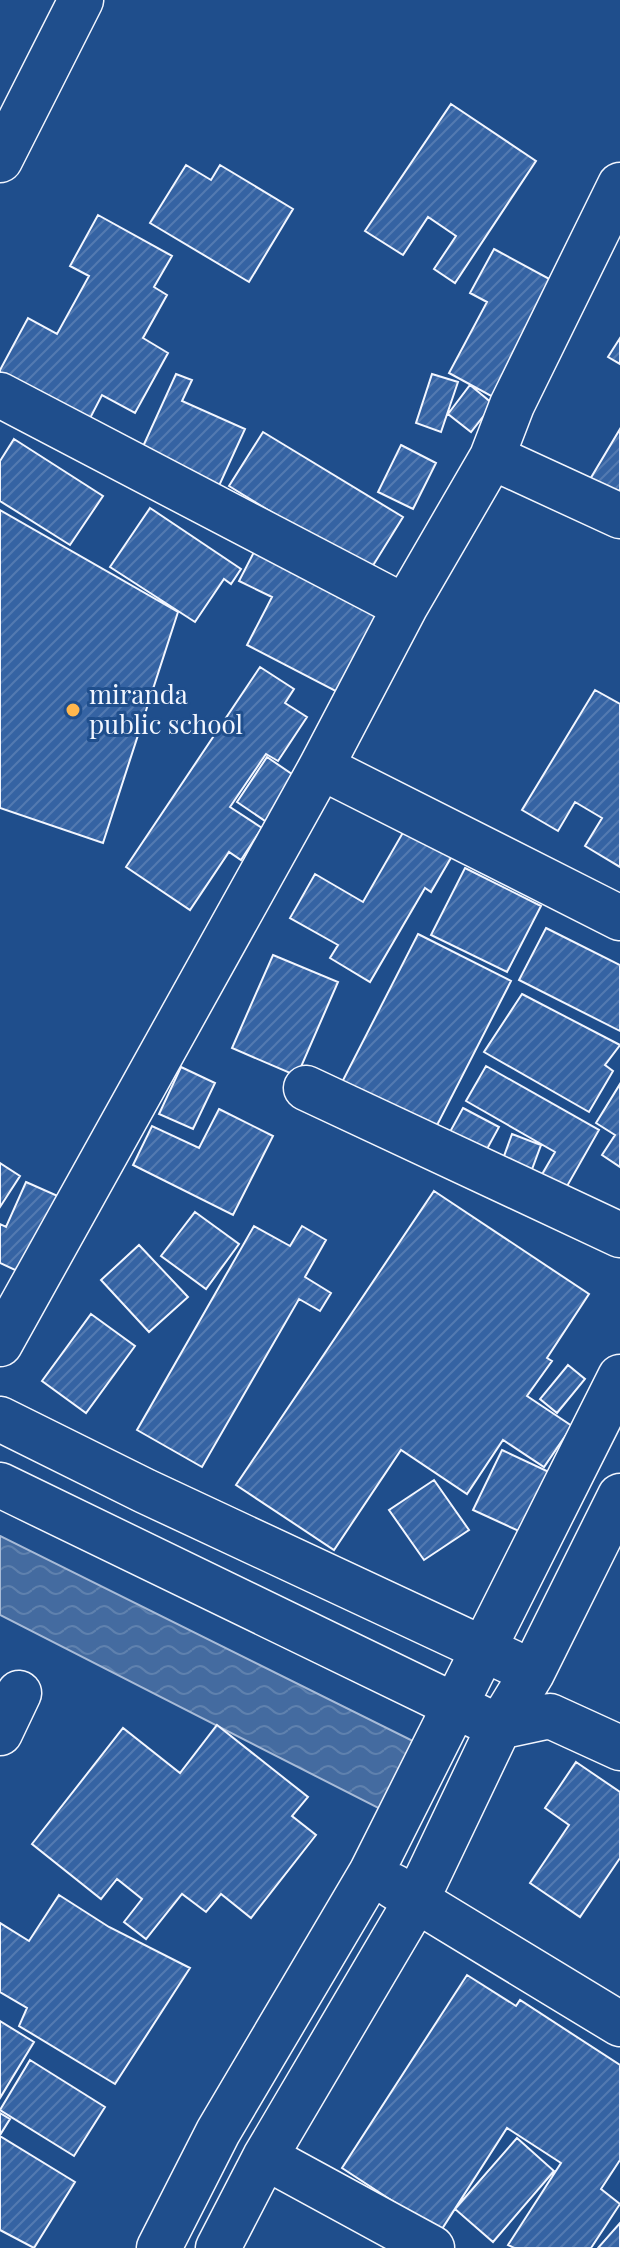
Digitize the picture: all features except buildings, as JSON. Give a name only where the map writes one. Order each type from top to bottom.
[{"type":"street","points":[[0,160],[81,0]]},
{"type":"street","points":[[0,1344],[321,767],[405,607],[492,457],[512,405],[620,185]]},
{"type":"street","points":[[0,395],[405,607]]},
{"type":"street","points":[[492,457],[620,516]]},
{"type":"street","points":[[321,767],[620,918]]},
{"type":"street","points":[[306,1088],[620,1235]]},
{"type":"street","points":[[159,2248],[218,2132],[371,1873],[620,1377]]},
{"type":"street","points":[[0,1419],[145,1491],[532,1673],[550,1716]]},
{"type":"street","points":[[0,1485],[452,1707],[499,1727],[550,1716],[620,1748]]},
{"type":"street","points":[[181,2206],[222,2240],[265,2157],[416,1901],[499,1727],[532,1673],[620,1496]]},
{"type":"street","points":[[0,1733],[19,1693]]},
{"type":"street","points":[[371,1873],[620,2024]]},
{"type":"street","points":[[265,2157],[432,2248]]},
{"type":"water","points":[[0,1536],[425,1747],[394,1816],[0,1615]]},
{"type":"place","name":"miranda public school","points":[[73,710]]}]
